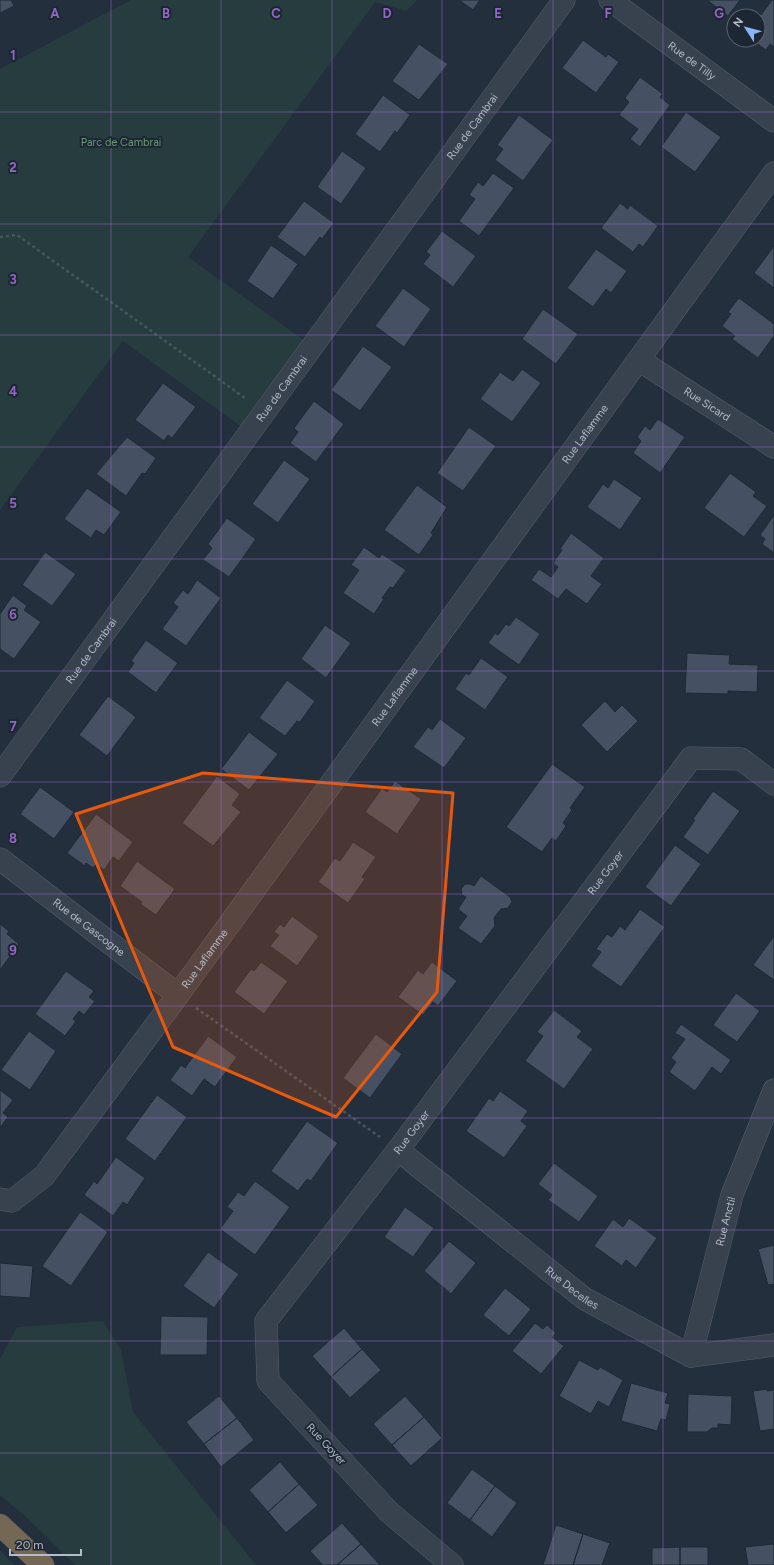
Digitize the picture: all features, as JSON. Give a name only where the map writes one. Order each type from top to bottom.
[{"type":"highway","points":[[0,1525],[42,1565]]},
{"type":"street","name":"Rue de Cambrai","points":[[0,776],[564,0]]},
{"type":"street","name":"Rue de Tilly","points":[[610,0],[774,121]]},
{"type":"street","name":"Rue Laflamme","points":[[0,1199],[12,1201],[44,1176],[178,995],[640,360],[774,173]]},
{"type":"street","name":"Rue Sicard","points":[[640,360],[774,447]]},
{"type":"street","name":"Rue Goyer","points":[[452,1565],[389,1512],[268,1381],[266,1321],[398,1150],[691,758],[741,759],[774,784]]},
{"type":"street","name":"Rue de Gascogne","points":[[0,859],[178,995]]},
{"type":"street","name":"Rue Anctil","points":[[691,1356],[732,1195],[774,1090]]},
{"type":"street","name":"Rue Decelles","points":[[398,1150],[584,1299],[691,1356]]},
{"type":"street","points":[[691,1356],[774,1345]]},
{"type":"path","points":[[0,237],[17,235],[265,412]]},
{"type":"path","points":[[178,995],[398,1150]]},
{"type":"highlighted area","points":[[203,773],[453,793],[437,992],[336,1117],[173,1047],[76,814]]},
{"type":"green space","name":"Parc de Cambrai","points":[[131,0],[417,0],[406,11],[375,2],[188,257],[312,346],[250,433],[123,341],[0,510],[0,69]]},
{"type":"green space","points":[[103,1321],[121,1350],[133,1412],[256,1565],[75,1565],[25,1516],[0,1495],[0,1359],[17,1327]]},
{"type":"green space","points":[[0,1550],[14,1565],[0,1565]]},
{"type":"building","points":[[0,0],[11,0],[14,6],[0,13]]},
{"type":"building","points":[[459,0],[480,0],[473,10]]},
{"type":"building","points":[[707,0],[740,0],[734,8],[726,8],[726,14]]},
{"type":"building","points":[[772,0],[774,0],[774,47],[770,44],[766,50],[763,48],[766,48],[766,8]]},
{"type":"building","points":[[583,40],[606,57],[608,54],[619,62],[596,93],[562,68]]},
{"type":"building","points":[[419,44],[448,64],[419,100],[392,81]]},
{"type":"building","points":[[640,77],[663,94],[660,97],[670,105],[640,147],[630,139],[638,129],[619,115],[629,102],[625,98]]},
{"type":"building","points":[[383,95],[410,115],[397,133],[395,131],[380,152],[355,134]]},
{"type":"building","points":[[686,112],[721,137],[695,172],[661,147]]},
{"type":"building","points":[[519,115],[553,140],[523,181],[495,160],[503,149],[497,145]]},
{"type":"building","points":[[342,151],[366,168],[341,204],[317,187]]},
{"type":"building","points":[[493,173],[514,188],[479,236],[459,221],[475,199],[469,195],[478,182],[483,186]]},
{"type":"building","points":[[304,201],[334,223],[322,239],[320,237],[305,257],[277,237]]},
{"type":"building","points":[[620,203],[628,209],[630,205],[658,226],[643,247],[639,244],[633,252],[601,228]]},
{"type":"building","points":[[442,231],[476,256],[453,287],[423,264],[430,255],[426,252]]},
{"type":"building","points":[[271,245],[298,264],[273,299],[247,281]]},
{"type":"building","points":[[774,246],[774,288],[754,273]]},
{"type":"building","points":[[596,249],[627,271],[611,293],[606,289],[593,307],[567,288]]},
{"type":"building","points":[[403,288],[431,309],[404,347],[375,326]]},
{"type":"building","points":[[739,298],[774,324],[774,336],[758,358],[732,339],[735,336],[722,326],[731,314],[728,312]]},
{"type":"building","points":[[543,309],[578,334],[556,364],[522,339]]},
{"type":"building","points":[[363,346],[392,367],[360,411],[331,390]]},
{"type":"building","points":[[522,369],[541,383],[512,422],[480,399],[500,372],[513,381]]},
{"type":"building","points":[[163,383],[196,407],[172,438],[168,435],[164,441],[135,420]]},
{"type":"building","points":[[314,401],[344,424],[316,462],[290,443],[298,432],[294,428]]},
{"type":"building","points":[[658,419],[685,437],[660,473],[633,453],[641,441],[637,437],[645,426],[650,430]]},
{"type":"building","points":[[469,427],[496,446],[463,491],[437,473]]},
{"type":"building","points":[[127,437],[156,458],[145,474],[142,473],[126,496],[96,474]]},
{"type":"building","points":[[284,460],[310,479],[278,523],[252,504]]},
{"type":"building","points":[[730,473],[756,492],[753,496],[767,506],[744,537],[704,508]]},
{"type":"building","points":[[614,479],[642,498],[620,530],[587,507],[603,484],[608,488]]},
{"type":"building","points":[[417,485],[447,507],[431,533],[433,535],[419,555],[384,530]]},
{"type":"building","points":[[87,488],[121,512],[104,535],[96,530],[91,538],[64,519]]},
{"type":"building","points":[[774,515],[774,553],[762,544],[765,539],[760,535]]},
{"type":"building","points":[[227,518],[256,539],[229,577],[203,560],[212,548],[208,544]]},
{"type":"building","points":[[571,533],[604,558],[591,576],[602,584],[587,604],[566,589],[558,599],[531,580],[539,569],[551,577],[558,567],[553,563],[562,550],[560,549]]},
{"type":"building","points":[[364,547],[379,558],[382,554],[406,570],[393,588],[390,587],[382,598],[384,599],[374,614],[343,593],[359,570],[351,565]]},
{"type":"building","points":[[45,552],[76,574],[52,606],[22,585]]},
{"type":"building","points":[[197,580],[221,598],[186,646],[162,629],[178,607],[173,603],[183,590],[188,594]]},
{"type":"building","points":[[13,595],[27,606],[24,610],[41,622],[14,659],[0,649],[0,614]]},
{"type":"building","points":[[516,617],[540,634],[519,665],[488,643],[495,633],[498,635],[506,624],[509,626]]},
{"type":"building","points":[[325,625],[351,643],[326,678],[301,659]]},
{"type":"building","points":[[146,640],[178,663],[156,693],[128,672],[134,663],[131,661]]},
{"type":"building","points":[[687,653],[730,655],[729,664],[758,665],[757,692],[728,691],[728,694],[685,693]]},
{"type":"building","points":[[481,658],[508,677],[485,710],[455,689],[466,673],[469,675]]},
{"type":"building","points":[[287,680],[315,701],[300,722],[297,721],[285,736],[259,718]]},
{"type":"building","points":[[108,696],[136,717],[107,756],[79,735]]},
{"type":"building","points":[[605,701],[615,712],[622,705],[638,721],[607,752],[581,725]]},
{"type":"building","points":[[440,719],[466,738],[444,768],[413,747],[428,727],[432,730]]},
{"type":"building","points":[[249,732],[278,754],[249,790],[221,769]]},
{"type":"building","points":[[552,764],[585,787],[570,808],[572,810],[563,823],[566,826],[556,841],[552,838],[542,852],[506,827]]},
{"type":"building","points":[[217,776],[240,794],[232,805],[241,812],[213,846],[182,823]]},
{"type":"building","points":[[395,781],[421,799],[397,834],[365,812],[382,788],[387,792]]},
{"type":"building","points":[[40,787],[74,812],[54,839],[20,814]]},
{"type":"building","points":[[713,791],[740,811],[708,855],[683,837],[695,820],[693,819]]},
{"type":"building","points":[[96,814],[133,842],[119,861],[113,857],[104,870],[96,865],[93,868],[86,863],[85,866],[67,853]]},
{"type":"building","points":[[353,842],[376,857],[362,877],[365,879],[348,903],[318,882],[335,858],[340,861]]},
{"type":"building","points":[[675,845],[701,864],[671,906],[645,887]]},
{"type":"building","points":[[137,861],[175,889],[156,915],[140,904],[142,902],[120,886]]},
{"type":"building","points":[[481,876],[510,897],[512,902],[508,908],[501,909],[494,918],[495,926],[481,944],[458,928],[467,916],[458,909],[466,897],[462,895],[461,889],[465,884],[474,886]]},
{"type":"building","points":[[640,909],[665,927],[621,987],[591,966],[601,952],[596,949],[607,934],[612,937],[620,926],[625,930]]},
{"type":"building","points":[[292,916],[319,936],[297,966],[270,946],[279,935],[274,932],[280,924],[284,927]]},
{"type":"building","points":[[0,924],[9,931],[7,934],[19,944],[0,970]]},
{"type":"building","points":[[774,936],[774,980],[753,965]]},
{"type":"building","points":[[261,962],[288,981],[264,1014],[234,992],[251,969],[254,971]]},
{"type":"building","points":[[432,962],[457,981],[438,1006],[433,1002],[423,1015],[398,997],[418,970],[423,974]]},
{"type":"building","points":[[66,971],[94,991],[89,997],[95,1001],[84,1015],[79,1011],[73,1019],[76,1021],[65,1036],[35,1014]]},
{"type":"building","points":[[736,993],[760,1011],[737,1042],[713,1025]]},
{"type":"building","points":[[554,1010],[582,1031],[577,1037],[593,1049],[564,1089],[525,1061],[543,1036],[537,1032]]},
{"type":"building","points":[[681,1024],[731,1060],[721,1074],[712,1067],[695,1091],[669,1072],[676,1062],[671,1058],[685,1039],[675,1033]]},
{"type":"building","points":[[29,1031],[56,1051],[30,1090],[1,1070]]},
{"type":"building","points":[[376,1034],[402,1054],[370,1098],[343,1078]]},
{"type":"building","points":[[208,1036],[237,1057],[215,1087],[204,1079],[192,1096],[170,1080],[181,1065],[185,1068]]},
{"type":"building","points":[[0,1090],[13,1100],[3,1113],[8,1117],[0,1128]]},
{"type":"building","points":[[500,1091],[528,1111],[521,1121],[527,1126],[504,1158],[466,1131],[489,1098],[493,1101]]},
{"type":"building","points":[[157,1095],[187,1117],[155,1161],[125,1139]]},
{"type":"building","points":[[307,1121],[338,1143],[311,1181],[307,1179],[298,1191],[271,1171]]},
{"type":"building","points":[[116,1157],[145,1178],[127,1205],[123,1202],[113,1216],[84,1195],[94,1181],[97,1184]]},
{"type":"building","points":[[554,1163],[598,1196],[579,1222],[548,1200],[552,1195],[538,1184]]},
{"type":"building","points":[[255,1181],[290,1207],[255,1255],[220,1229],[233,1211],[227,1207],[238,1192],[244,1196]]},
{"type":"building","points":[[405,1207],[434,1228],[413,1257],[384,1237]]},
{"type":"building","points":[[80,1212],[108,1232],[71,1286],[42,1266]]},
{"type":"building","points":[[629,1218],[657,1238],[636,1268],[626,1260],[622,1266],[594,1246],[613,1219],[623,1227]]},
{"type":"building","points":[[449,1241],[476,1263],[451,1294],[424,1271]]},
{"type":"building","points":[[774,1245],[774,1284],[768,1285],[758,1249]]},
{"type":"building","points":[[208,1252],[239,1274],[214,1308],[183,1286]]},
{"type":"building","points":[[0,1263],[33,1266],[30,1298],[0,1296]]},
{"type":"building","points":[[505,1288],[531,1309],[509,1336],[483,1315]]},
{"type":"building","points":[[161,1316],[208,1317],[207,1355],[160,1355]]},
{"type":"building","points":[[535,1323],[543,1329],[547,1325],[556,1333],[552,1337],[564,1346],[541,1374],[512,1351]]},
{"type":"building","points":[[344,1328],[362,1349],[331,1377],[312,1356]]},
{"type":"building","points":[[362,1349],[381,1370],[350,1398],[331,1377]]},
{"type":"building","points":[[579,1360],[598,1370],[600,1367],[623,1380],[609,1407],[598,1401],[591,1414],[559,1396]]},
{"type":"building","points":[[631,1383],[668,1393],[665,1403],[670,1404],[666,1420],[661,1419],[657,1431],[621,1421]]},
{"type":"building","points":[[767,1389],[767,1391],[774,1390],[774,1429],[760,1431],[753,1391]]},
{"type":"building","points":[[688,1394],[732,1396],[731,1425],[718,1424],[718,1428],[712,1428],[707,1432],[687,1432]]},
{"type":"building","points":[[219,1396],[237,1418],[204,1444],[186,1422]]},
{"type":"building","points":[[405,1396],[424,1417],[392,1445],[373,1424]]},
{"type":"building","points":[[424,1417],[442,1438],[411,1466],[392,1445]]},
{"type":"building","points":[[237,1418],[254,1440],[221,1467],[204,1444]]},
{"type":"building","points":[[280,1462],[299,1484],[268,1512],[249,1490]]},
{"type":"building","points":[[472,1469],[495,1486],[470,1520],[447,1503]]},
{"type":"building","points":[[299,1484],[318,1505],[286,1533],[268,1512]]},
{"type":"building","points":[[495,1486],[517,1503],[492,1537],[470,1520]]},
{"type":"building","points":[[342,1523],[361,1544],[337,1565],[323,1565],[310,1551]]},
{"type":"building","points":[[556,1525],[583,1534],[573,1565],[543,1565]]},
{"type":"building","points":[[583,1534],[610,1543],[602,1565],[573,1565]]},
{"type":"building","points":[[361,1544],[380,1565],[337,1565]]},
{"type":"building","points":[[774,1544],[774,1565],[748,1565],[745,1547]]},
{"type":"building","points":[[680,1547],[680,1565],[652,1565],[652,1548]]},
{"type":"building","points":[[680,1547],[708,1547],[708,1565],[680,1565]]}]
